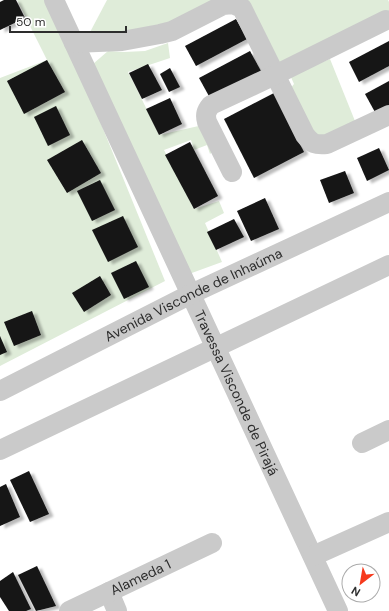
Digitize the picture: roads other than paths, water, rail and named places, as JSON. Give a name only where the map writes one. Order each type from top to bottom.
[{"type":"street","name":"Travessa Visconde de Pirajá","points":[[54,0],[338,611]]},
{"type":"street","points":[[74,43],[122,41],[172,32],[223,5],[232,4],[242,8],[304,135],[310,142],[318,145],[327,144],[389,115]]},
{"type":"street","points":[[232,172],[207,122],[207,110],[211,105],[276,76],[386,20]]},
{"type":"street","name":"Avenida Visconde de Inhaúma","points":[[0,392],[191,294],[389,202]]},
{"type":"street","points":[[0,450],[389,265]]},
{"type":"street","points":[[362,444],[389,430]]},
{"type":"street","points":[[313,556],[389,522]]},
{"type":"street","name":"Alameda 1","points":[[69,611],[212,543]]},
{"type":"street","points":[[109,592],[117,611]]}]
